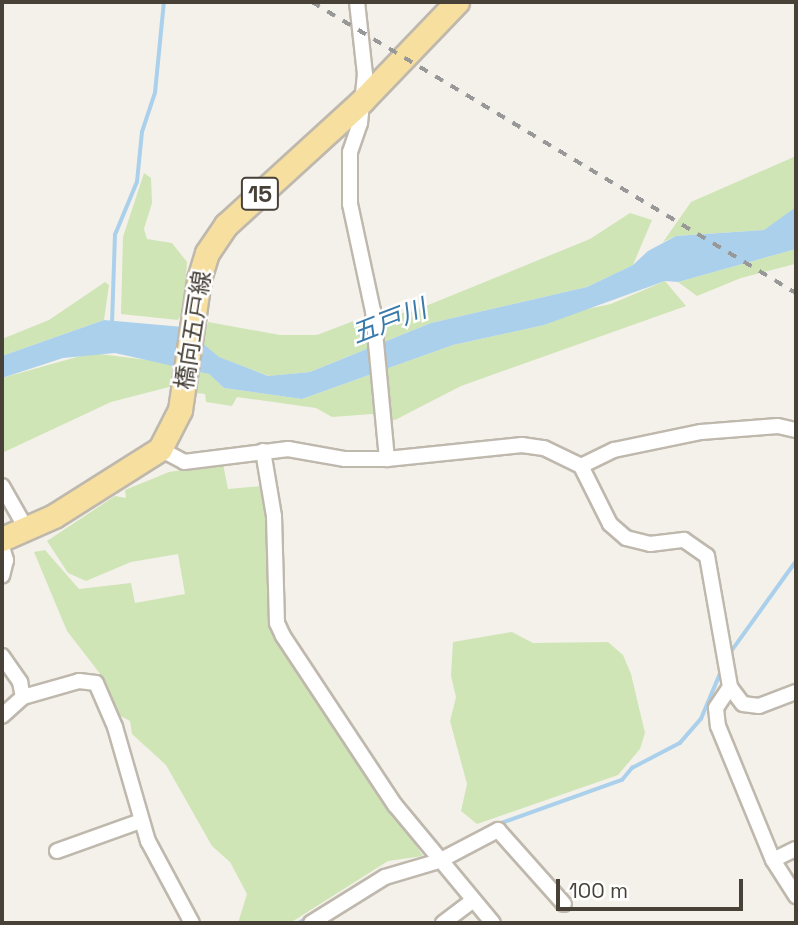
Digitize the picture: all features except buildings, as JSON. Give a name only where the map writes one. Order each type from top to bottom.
[{"type":"main road","name":"橋向五戸線","points":[[2,539],[100,490],[160,449],[174,428],[183,396],[207,253],[226,225],[362,100],[457,2]]},
{"type":"street","points":[[356,2],[365,74],[350,152],[350,204],[373,311],[387,459]]},
{"type":"street","points":[[581,466],[614,450],[701,432],[778,426],[796,430]]},
{"type":"street","points":[[160,449],[184,462],[263,451],[387,459],[522,445],[544,448],[581,466],[604,514],[626,538],[650,544],[684,540],[707,555],[730,687],[751,706],[796,692]]},
{"type":"street","points":[[263,451],[274,516],[277,623],[395,805],[493,923]]},
{"type":"street","points":[[2,486],[26,528]]},
{"type":"street","points":[[2,547],[6,560],[2,576]]},
{"type":"street","points":[[2,656],[20,682],[23,698]]},
{"type":"street","points":[[2,716],[23,698],[79,681],[96,683],[115,727],[141,821],[162,872],[192,923]]},
{"type":"street","points":[[730,687],[716,708],[718,726],[773,860],[796,896]]},
{"type":"street","points":[[57,851],[141,821]]},
{"type":"street","points":[[311,923],[385,877],[439,861],[498,830],[564,904]]},
{"type":"street","points":[[773,860],[796,849]]},
{"type":"street","points":[[443,923],[473,901]]},
{"type":"green space","points":[[796,156],[796,207],[782,219],[764,230],[676,236],[663,242],[691,202]]},
{"type":"green space","points":[[144,173],[151,178],[152,203],[144,229],[147,239],[172,243],[187,262],[184,308],[178,320],[121,314],[123,237]]},
{"type":"green space","points":[[630,213],[652,220],[633,265],[587,287],[431,323],[310,372],[269,376],[218,357],[202,343],[208,322],[280,335],[317,335],[364,317],[411,312],[590,239]]},
{"type":"green space","points":[[796,249],[795,264],[741,278],[697,296],[678,282]]},
{"type":"green space","points":[[665,281],[686,306],[461,386],[395,420],[372,414],[332,417],[316,408],[237,397],[232,406],[206,402],[205,394],[195,393],[197,370],[209,374],[224,388],[302,399],[453,345],[544,325],[573,312],[611,304]]},
{"type":"green space","points":[[105,282],[109,285],[104,320],[2,356],[2,339],[49,320]]},
{"type":"green space","points":[[91,353],[172,363],[173,386],[111,402],[2,453],[2,378]]},
{"type":"green space","points":[[223,464],[228,489],[262,486],[271,566],[272,632],[423,856],[388,861],[290,923],[238,923],[247,894],[230,862],[212,846],[166,765],[132,734],[130,721],[117,714],[101,675],[67,631],[34,552],[45,550],[79,589],[131,583],[135,603],[185,594],[178,554],[131,562],[86,581],[68,573],[47,541],[115,496],[126,498],[125,490],[169,472]]},
{"type":"green space","points":[[512,632],[533,643],[608,642],[623,655],[631,674],[645,733],[640,749],[618,775],[477,824],[461,811],[467,784],[450,721],[456,697],[451,676],[453,642]]},
{"type":"water","points":[[796,207],[796,249],[678,282],[665,281],[544,325],[453,345],[302,399],[224,388],[209,374],[115,353],[63,358],[2,378],[2,356],[104,320],[183,327],[219,357],[268,376],[310,372],[431,323],[587,287],[633,265],[648,251],[676,236],[764,230]]},
{"type":"waterway","points":[[112,324],[115,235],[137,182],[142,132],[155,93],[164,2]]},
{"type":"waterway","points":[[730,653],[796,561]]},
{"type":"waterway","points":[[496,825],[622,780],[632,768],[680,743],[701,719],[722,669]]},
{"type":"waterway","points":[[371,878],[409,863]]},
{"type":"waterway","points":[[299,923],[309,917]]},
{"type":"railway","points":[[312,2],[796,293]]},
{"type":"water label","name":"五戸川","points":[[389,322]]}]
